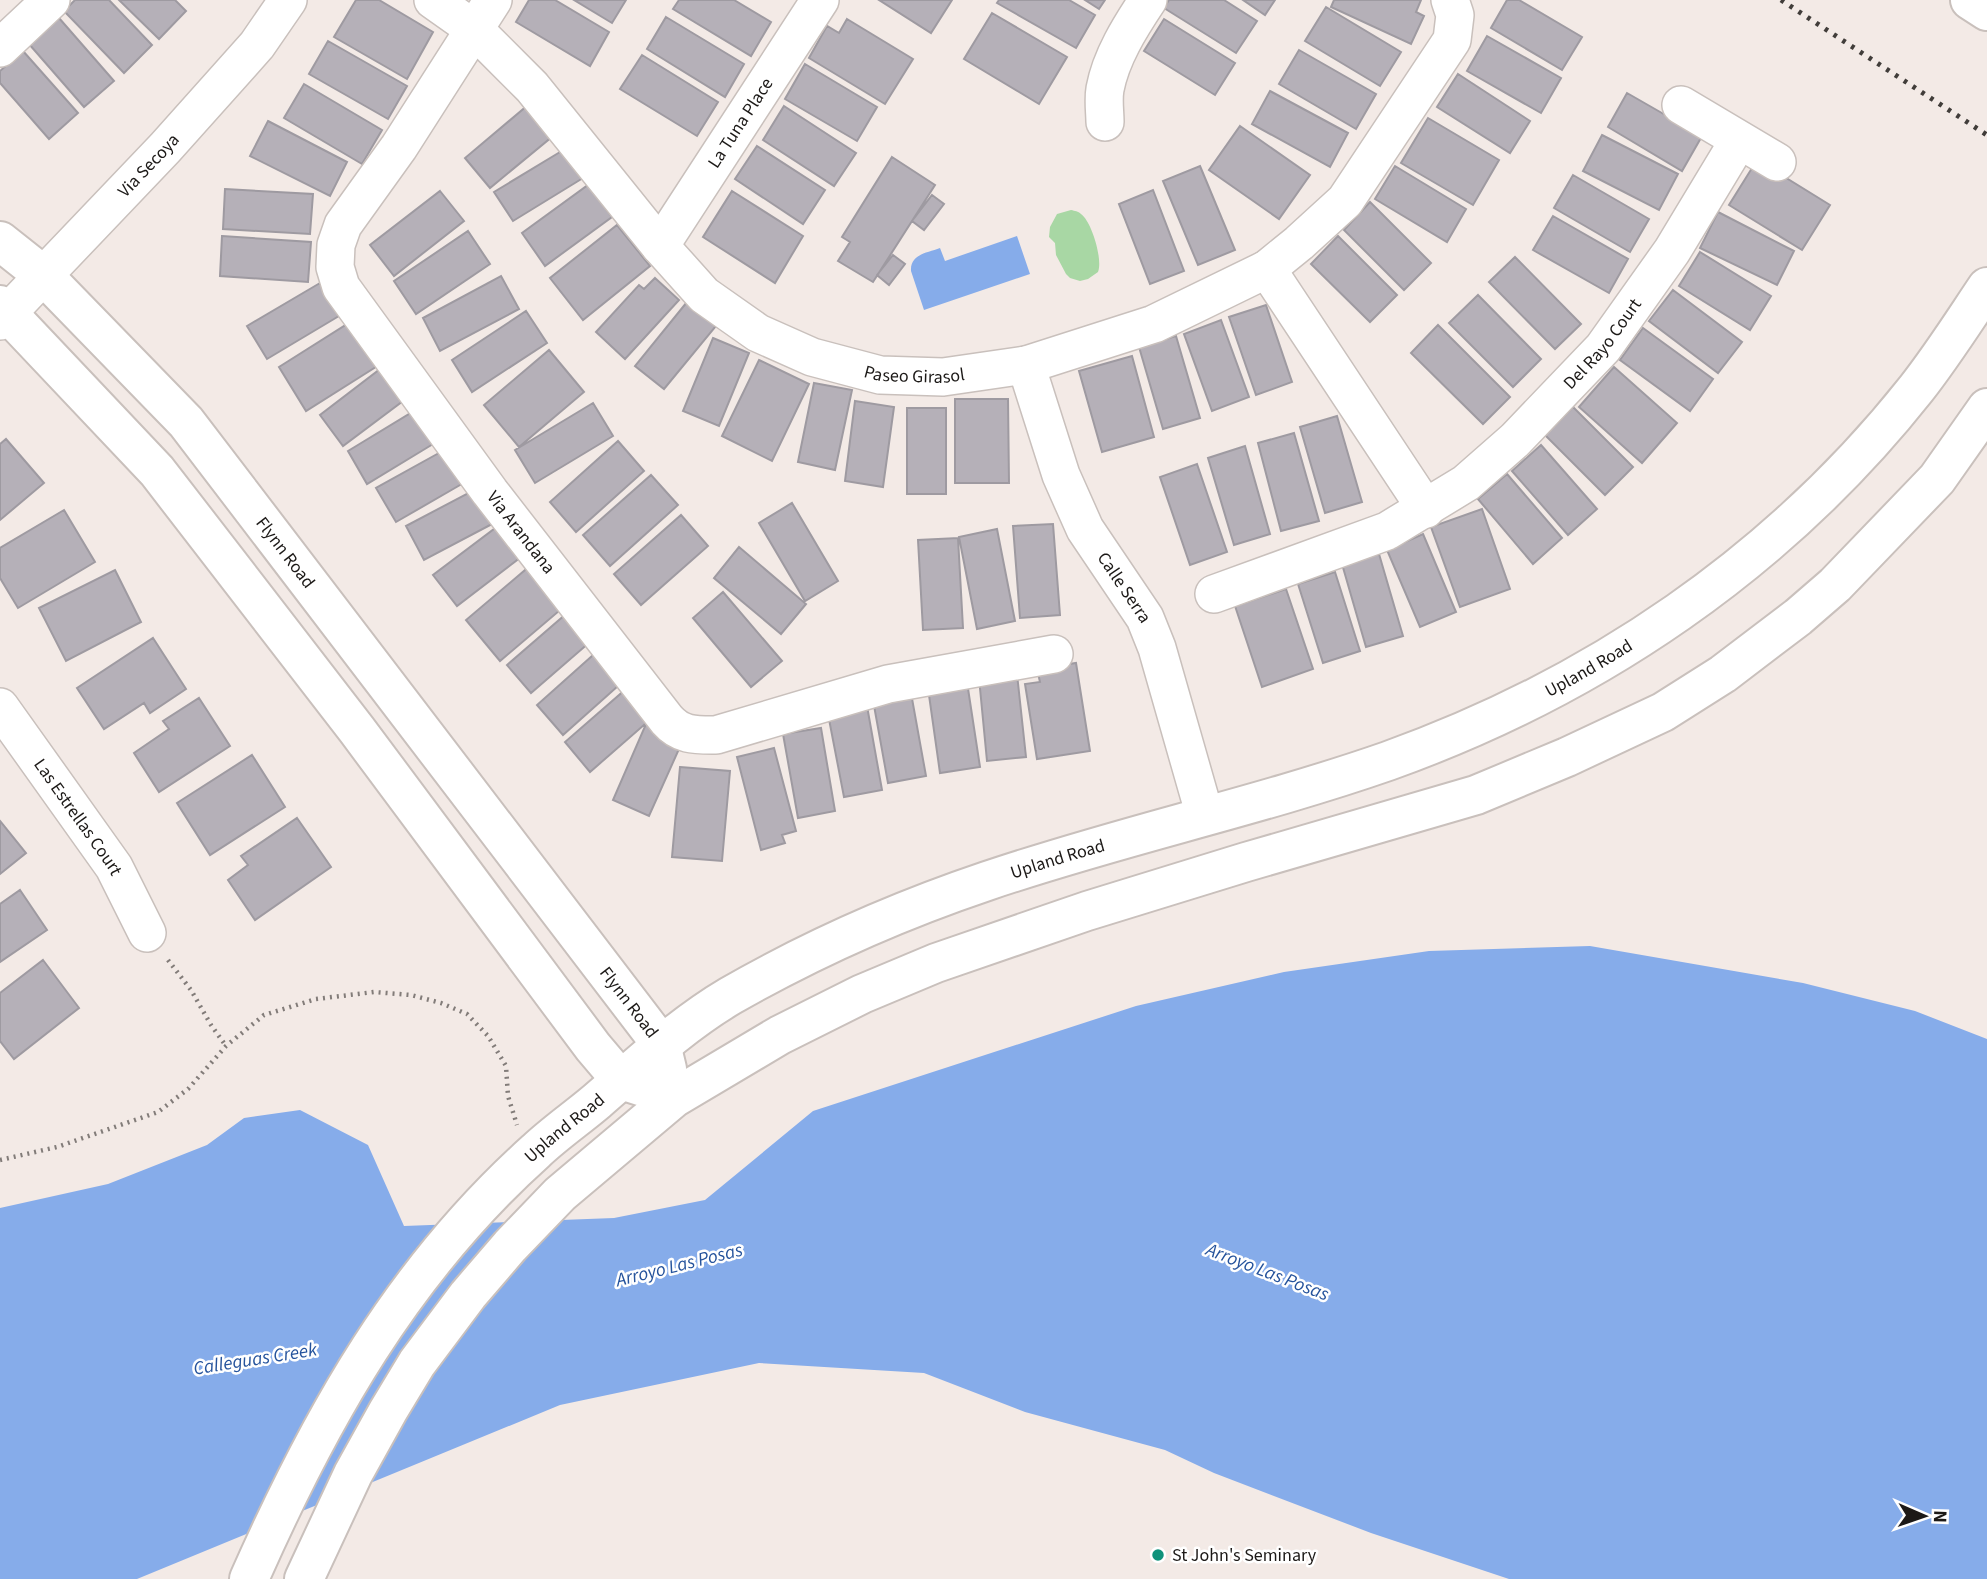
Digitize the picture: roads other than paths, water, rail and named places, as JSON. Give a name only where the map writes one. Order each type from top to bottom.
[{"type":"main road","points":[[1970,0],[1987,11]]},
{"type":"main road","name":"Flynn Road","points":[[0,241],[43,275],[186,422],[661,1044],[674,1098]]},
{"type":"main road","name":"Upland Road","points":[[250,1577],[289,1488],[360,1360],[404,1297],[447,1243],[536,1151],[699,1015],[791,963],[877,922],[988,880],[1382,763],[1456,736],[1534,700],[1642,638],[1714,589],[1790,525],[1854,460],[1915,390],[1987,287]]},
{"type":"main road","points":[[3,312],[157,471],[357,730],[588,1040],[621,1080],[674,1098]]},
{"type":"main road","points":[[307,1572],[353,1474],[417,1363],[468,1294],[560,1194],[674,1098],[780,1035],[862,994],[936,963],[1126,899],[1476,795],[1567,757],[1663,712],[1723,674],[1835,585],[1937,479],[1987,408]]},
{"type":"street","name":"Via Secoya","points":[[3,312],[43,275],[165,148],[257,45],[288,0]]},
{"type":"street","name":"Paseo Girasol","points":[[433,0],[483,15],[532,87],[660,246],[704,295],[758,333],[812,358],[880,375],[943,377],[1026,365],[1154,324],[1267,269],[1345,201],[1452,40],[1455,15],[1450,0]]},
{"type":"street","name":"La Tuna Place","points":[[660,246],[820,0]]},
{"type":"street","points":[[1105,122],[1104,91],[1110,71],[1127,32],[1148,0]]},
{"type":"street","points":[[0,48],[30,7]]},
{"type":"street","name":"Via Arandana","points":[[483,15],[399,147],[344,225],[336,245],[335,267],[341,288],[498,502],[677,732],[716,735],[888,684],[1054,654]]},
{"type":"street","points":[[1681,105],[1777,162]]},
{"type":"street","name":"Del Rayo Court","points":[[1214,594],[1387,531],[1466,483],[1515,439],[1603,348],[1672,251],[1739,140]]},
{"type":"street","points":[[1267,269],[1426,509]]},
{"type":"street","name":"Calle Serra","points":[[1026,365],[1061,475],[1086,530],[1145,618],[1157,648],[1205,816]]},
{"type":"street","name":"Las Estrellas Court","points":[[0,707],[114,867],[147,933]]},
{"type":"water","points":[[1017,236],[1030,274],[924,310],[911,271],[911,265],[916,258],[940,248],[945,261]]},
{"type":"water","points":[[1590,946],[1803,983],[1915,1011],[1987,1039],[1987,1579],[1509,1579],[1371,1533],[1214,1473],[1165,1450],[1025,1412],[924,1373],[759,1363],[560,1405],[137,1579],[0,1579],[0,1208],[108,1184],[207,1145],[244,1118],[300,1110],[368,1145],[404,1226],[614,1218],[705,1200],[813,1111],[1136,1006],[1284,972],[1429,951]]},
{"type":"railway","points":[[1781,0],[1987,135]]},
{"type":"place","name":"St John's Seminary","points":[[1158,1555]]},
{"type":"water label","name":"Arroyo Las Posas","points":[[679,1264]]},
{"type":"water label","name":"Arroyo Las Posas","points":[[1268,1271]]},
{"type":"water label","name":"Calleguas Creek","points":[[255,1358]]}]
